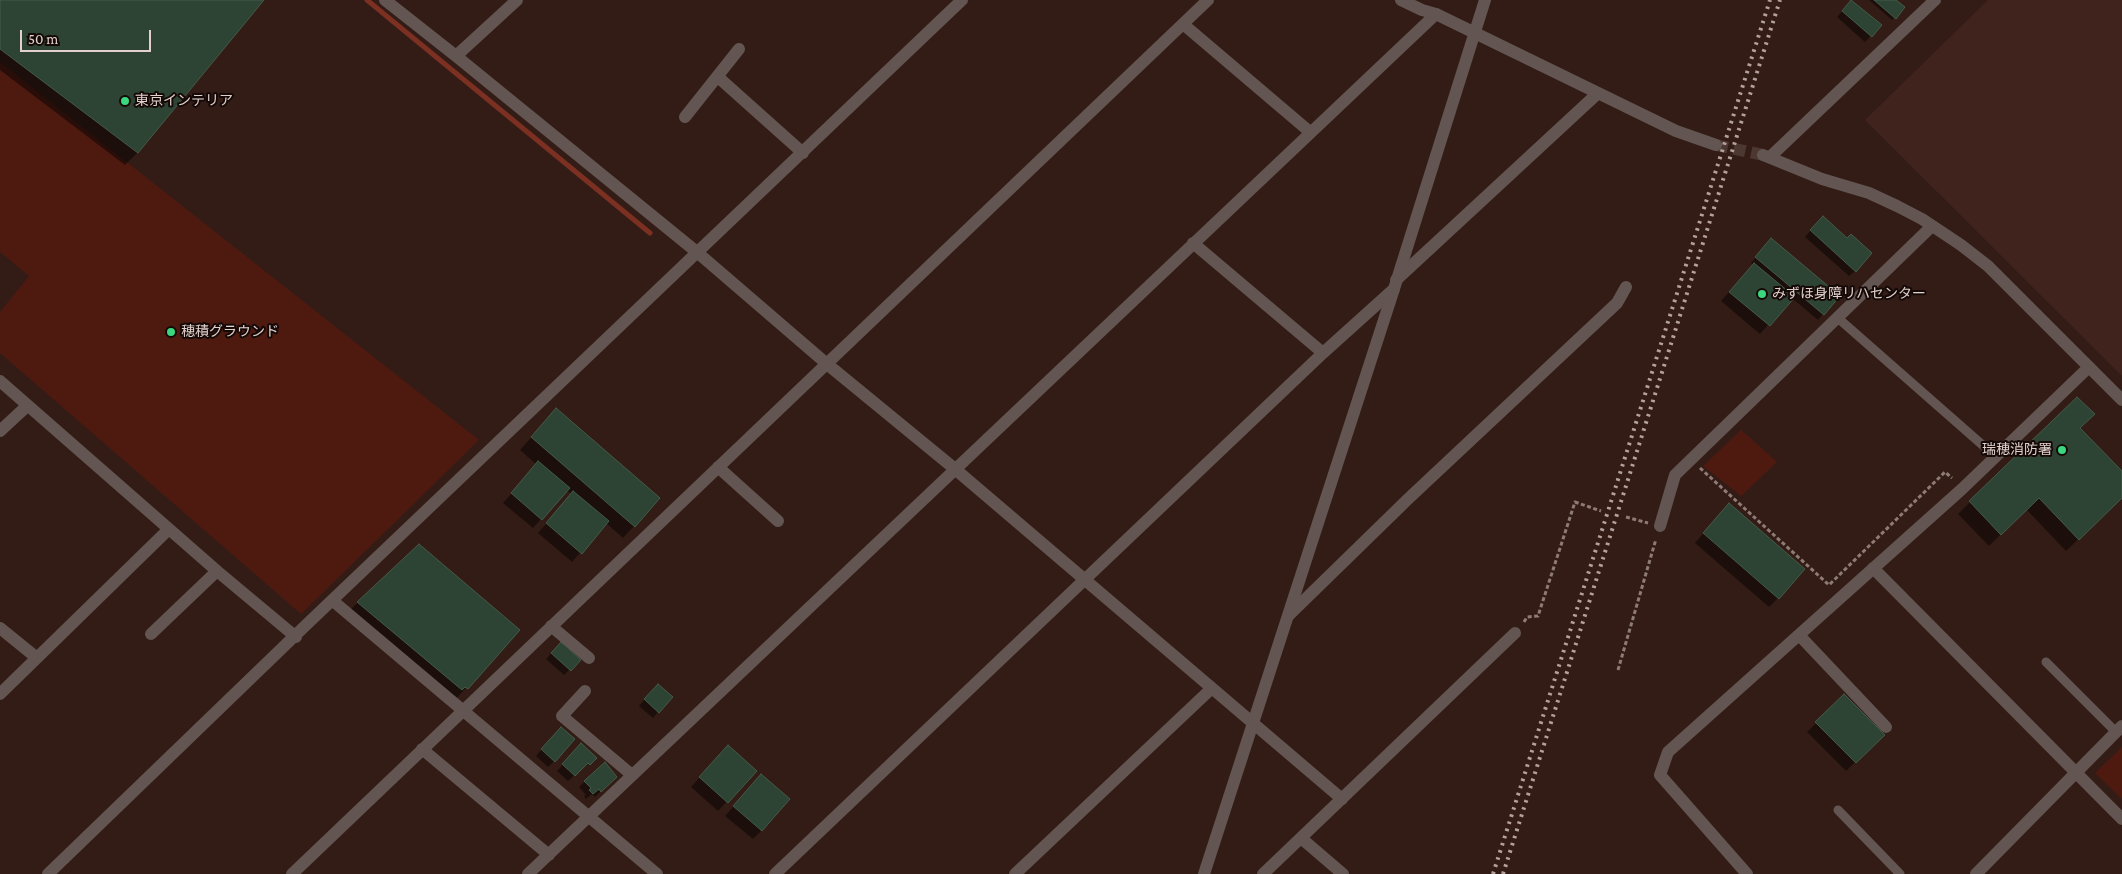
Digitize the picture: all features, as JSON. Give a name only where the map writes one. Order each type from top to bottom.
[{"type":"street","points":[[385,0],[698,253],[1342,799]]},
{"type":"street","points":[[456,56],[518,0]]},
{"type":"street","points":[[48,874],[962,0]]},
{"type":"street","points":[[292,874],[1208,0]]},
{"type":"street","points":[[1401,0],[1436,14],[1676,131],[1716,145]]},
{"type":"street","points":[[1204,874],[1254,724],[1485,0]]},
{"type":"street","points":[[1935,0],[1767,156],[1822,179],[1869,194],[1898,206],[1932,226],[1988,266],[2122,400]]},
{"type":"street","points":[[534,872],[588,816],[1436,14]]},
{"type":"street","points":[[1183,24],[1310,132]]},
{"type":"street","points":[[685,117],[739,49]]},
{"type":"street","points":[[718,77],[803,153]]},
{"type":"street","points":[[775,874],[1597,94]]},
{"type":"street","points":[[1660,526],[1675,475],[1839,319],[1932,226]]},
{"type":"street","points":[[1193,243],[1323,353]]},
{"type":"street","points":[[1288,616],[1408,499],[1618,303],[1626,287]]},
{"type":"street","points":[[1747,874],[1660,775],[1668,752],[1962,489],[2089,367]]},
{"type":"street","points":[[0,381],[217,571],[296,637]]},
{"type":"street","points":[[0,431],[27,406]]},
{"type":"street","points":[[718,467],[778,522]]},
{"type":"street","points":[[0,694],[169,529]]},
{"type":"street","points":[[1872,568],[2122,819]]},
{"type":"street","points":[[151,634],[217,571]]},
{"type":"street","points":[[333,600],[657,874]]},
{"type":"street","points":[[551,626],[589,658]]},
{"type":"street","points":[[0,628],[37,658]]},
{"type":"street","points":[[1263,874],[1515,633]]},
{"type":"street","points":[[1798,635],[1886,727]]},
{"type":"street","points":[[1015,874],[1211,689]]},
{"type":"street","points":[[585,691],[562,716],[632,775]]},
{"type":"street","points":[[1978,873],[2119,729]]},
{"type":"street","points":[[422,749],[549,855]]},
{"type":"street","points":[[1301,838],[1344,874]]},
{"type":"lane","points":[[1839,319],[1995,456]]},
{"type":"lane","points":[[2046,662],[2119,729]]},
{"type":"lane","points":[[1838,810],[1900,874]]},
{"type":"path","points":[[1690,460],[1829,585],[1945,472],[1962,489]]},
{"type":"path","points":[[1515,633],[1527,618],[1538,616],[1575,502],[1601,511]]},
{"type":"path","points":[[1618,670],[1660,526],[1626,517]]},
{"type":"shaded area","points":[[1988,0],[2122,0],[2122,376],[1865,120]]},
{"type":"shaded area","name":"穂積グラウンド","points":[[0,62],[479,440],[301,614],[0,353],[0,312],[29,276],[0,252]]},
{"type":"shaded area","points":[[1741,430],[1777,462],[1741,496],[1703,466]]},
{"type":"shaded area","points":[[2122,747],[2122,799],[2095,773]]},
{"type":"building","name":"東京インテリア","points":[[0,0],[264,0],[138,153],[0,49]]},
{"type":"building","points":[[1851,0],[1882,25],[1872,37],[1842,11]]},
{"type":"building","points":[[1874,0],[1896,0],[1905,7],[1896,19]]},
{"type":"building","points":[[1823,216],[1847,238],[1851,234],[1872,253],[1856,272],[1810,230]]},
{"type":"building","points":[[1771,238],[1840,296],[1824,315],[1755,257]]},
{"type":"building","name":"みずほ身障リハセンター","points":[[1754,263],[1795,297],[1770,326],[1729,292]]},
{"type":"building","name":"瑞穂消防署","points":[[2077,397],[2095,414],[2080,428],[2122,471],[2122,498],[2079,540],[2039,498],[2001,535],[1969,501]]},
{"type":"building","points":[[556,408],[660,498],[635,527],[531,437]]},
{"type":"building","points":[[538,461],[570,488],[542,520],[511,493]]},
{"type":"building","points":[[573,491],[609,521],[582,554],[546,523]]},
{"type":"building","points":[[1729,503],[1805,569],[1779,599],[1703,533]]},
{"type":"building","points":[[419,544],[520,630],[468,689],[465,687],[462,690],[357,602]]},
{"type":"building","points":[[561,642],[581,660],[571,671],[551,653]]},
{"type":"building","points":[[658,684],[673,697],[659,713],[644,699]]},
{"type":"building","points":[[1844,694],[1885,735],[1856,763],[1815,722]]},
{"type":"building","points":[[561,727],[575,739],[555,762],[541,749]]},
{"type":"building","points":[[581,743],[597,758],[590,765],[588,763],[575,776],[562,764]]},
{"type":"building","points":[[728,745],[757,771],[728,803],[699,777]]},
{"type":"building","points":[[605,762],[617,777],[601,792],[599,789],[593,794],[589,790],[591,788],[584,781]]},
{"type":"building","points":[[761,774],[790,799],[762,831],[733,806]]},
{"type":"waterway","points":[[367,0],[650,233]]},
{"type":"tunnel","points":[[1716,145],[1763,155]]},
{"type":"railway","points":[[1493,874],[1770,0]]},
{"type":"railway","points":[[1503,874],[1780,0]]},
{"type":"place","name":"東京インテリア","points":[[125,101]]},
{"type":"place","name":"みずほ身障リハセンター","points":[[1762,294]]},
{"type":"place","name":"穂積グラウンド","points":[[171,332]]},
{"type":"place","name":"瑞穂消防署","points":[[2062,450]]}]
